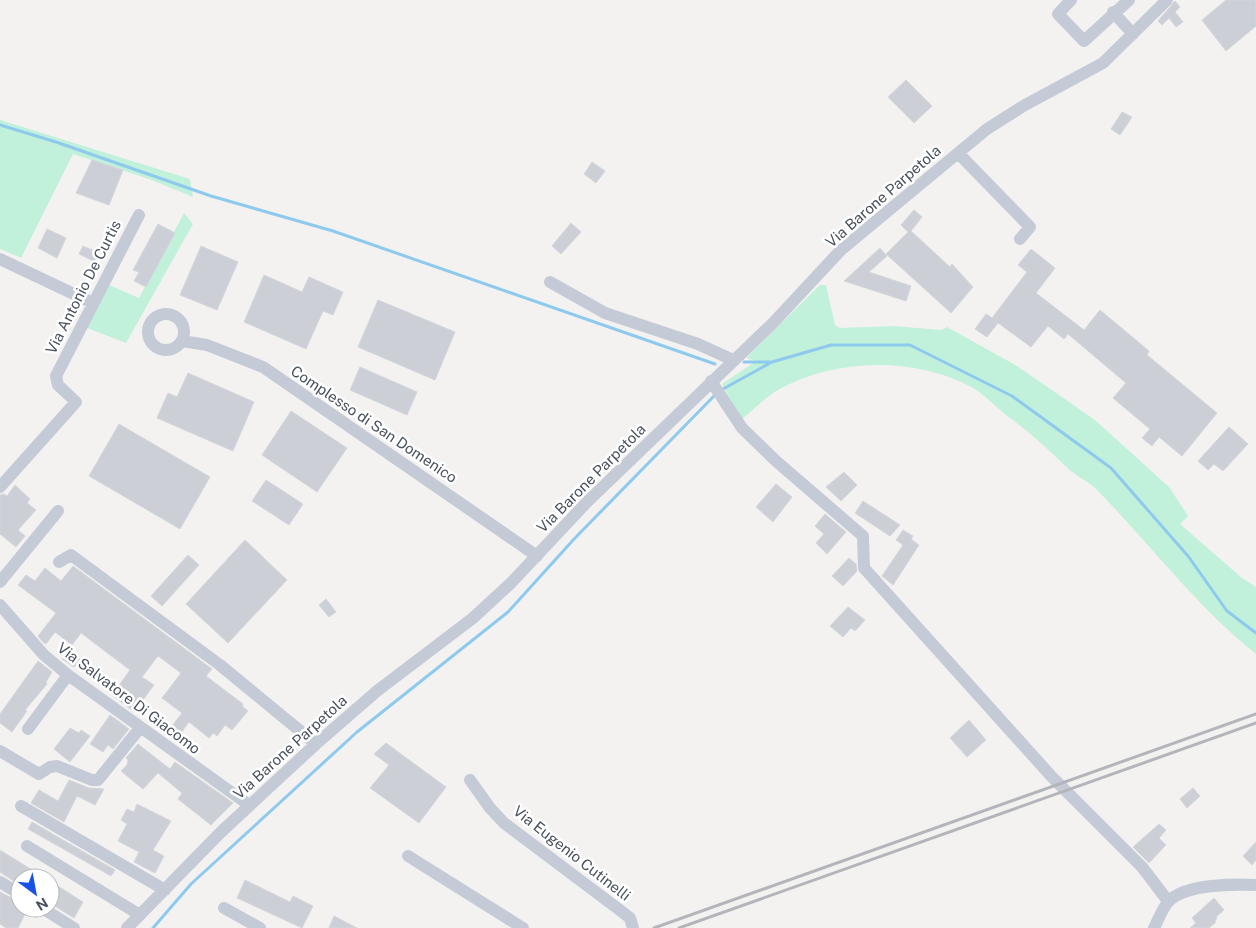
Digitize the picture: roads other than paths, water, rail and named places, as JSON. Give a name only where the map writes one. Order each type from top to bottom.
[{"type":"street","points":[[1072,0],[1058,14],[1084,41],[1113,12],[1129,0]]},
{"type":"street","name":"Via Barone Parpetola","points":[[127,928],[249,805],[316,744],[377,691],[473,618],[710,381],[773,323],[841,250],[987,129],[1025,105],[1103,63],[1167,0]]},
{"type":"street","points":[[1113,12],[1133,34]]},
{"type":"street","points":[[958,153],[1030,227],[1020,239]]},
{"type":"street","name":"Via Antonio De Curtis","points":[[1,484],[76,402],[58,385],[56,376],[138,215]]},
{"type":"street","points":[[0,259],[93,303]]},
{"type":"street","points":[[550,282],[605,313],[698,344],[734,360]]},
{"type":"street","name":"Complesso di San Domenico","points":[[182,341],[207,345],[263,367],[536,556]]},
{"type":"street","points":[[710,381],[742,428],[776,461],[863,536],[864,568],[1052,777],[1142,867],[1168,901]]},
{"type":"street","points":[[0,582],[58,511]]},
{"type":"street","points":[[59,562],[71,555],[220,665],[316,744]]},
{"type":"street","name":"Via Salvatore Di Giacomo","points":[[0,605],[44,655],[68,675],[249,805]]},
{"type":"street","points":[[28,730],[68,675]]},
{"type":"street","points":[[0,751],[39,774],[50,767],[57,766],[92,780],[98,780],[140,728]]},
{"type":"street","name":"Via Eugenio Cutinelli","points":[[470,780],[490,808],[504,823],[630,918],[633,928]]},
{"type":"street","points":[[21,806],[165,890]]},
{"type":"street","points":[[27,846],[140,915]]},
{"type":"street","points":[[408,856],[523,928]]},
{"type":"street","points":[[1154,928],[1168,901],[1192,890],[1224,885],[1256,885]]},
{"type":"street","points":[[224,908],[247,925],[260,928]]},
{"type":"street","points":[[58,918],[74,928]]},
{"type":"waterway","points":[[0,125],[56,142],[211,196],[333,231],[715,364]]},
{"type":"waterway","points":[[723,389],[772,362],[831,345],[910,345],[1012,396],[1111,468],[1188,556],[1227,611],[1256,633]]},
{"type":"waterway","points":[[744,362],[770,362]]},
{"type":"waterway","points":[[153,928],[191,884],[357,732],[508,612],[575,538],[715,395]]},
{"type":"railway","points":[[654,928],[1256,714]]},
{"type":"railway","points":[[679,928],[1256,723]]}]
